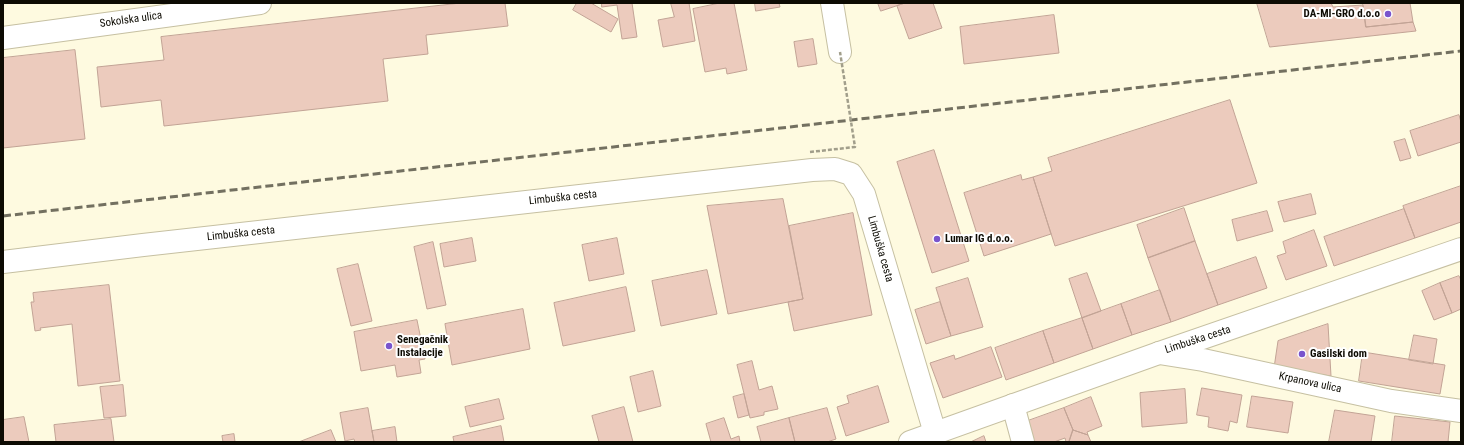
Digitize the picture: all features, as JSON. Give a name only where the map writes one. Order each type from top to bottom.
[{"type":"street","name":"Sokolska ulica","points":[[3,38],[260,3]]},
{"type":"street","points":[[832,3],[840,52]]},
{"type":"street","name":"Limbuška cesta","points":[[3,262],[167,242],[812,170],[835,169],[851,174],[864,194],[935,433]]},
{"type":"street","name":"Limbuška cesta","points":[[910,442],[1159,353],[1461,250]]},
{"type":"street","name":"Krpanova ulica","points":[[1159,353],[1203,360],[1391,401],[1461,410]]},
{"type":"street","points":[[1013,405],[1022,442]]},
{"type":"path","points":[[810,152],[854,147],[840,52]]},
{"type":"building","points":[[461,3],[505,3],[508,26],[426,35],[428,54],[383,59],[388,101],[164,126],[161,100],[101,107],[97,67],[164,60],[161,37]]},
{"type":"building","points":[[577,3],[591,3],[618,19],[611,32],[573,10]]},
{"type":"building","points":[[602,3],[632,3],[637,37],[622,39],[617,5],[602,7]]},
{"type":"building","points":[[671,3],[689,3],[695,41],[663,47],[658,20],[674,17]]},
{"type":"building","points":[[720,3],[734,3],[747,70],[727,74],[726,68],[705,72],[693,9]]},
{"type":"building","points":[[755,3],[779,3],[780,7],[756,11]]},
{"type":"building","points":[[878,3],[905,3],[881,11]]},
{"type":"building","points":[[905,3],[933,3],[942,28],[909,39],[897,6]]},
{"type":"building","points":[[1257,3],[1331,3],[1333,7],[1363,5],[1366,27],[1413,22],[1416,31],[1270,47]]},
{"type":"building","name":"DA-MI-GRO d.o.o","points":[[1363,3],[1410,3],[1413,22],[1366,27]]},
{"type":"building","points":[[1054,15],[1059,53],[964,64],[960,27]]},
{"type":"building","points":[[813,39],[817,64],[798,67],[794,42]]},
{"type":"building","points":[[75,50],[85,139],[3,148],[3,58]]},
{"type":"building","points":[[1230,100],[1257,183],[1055,246],[1033,177],[1052,171],[1048,158]]},
{"type":"building","points":[[1459,115],[1461,122],[1461,142],[1418,156],[1410,131]]},
{"type":"building","points":[[1405,139],[1411,158],[1400,161],[1394,142]]},
{"type":"building","points":[[934,150],[969,261],[932,273],[897,162]]},
{"type":"building","points":[[1021,175],[1022,180],[1033,177],[1051,234],[984,256],[964,193]]},
{"type":"building","points":[[1461,186],[1461,222],[1415,238],[1403,206]]},
{"type":"building","points":[[1311,194],[1316,214],[1284,222],[1278,202]]},
{"type":"building","points":[[783,199],[803,299],[728,314],[707,206]]},
{"type":"building","points":[[1184,208],[1195,241],[1148,258],[1137,225]]},
{"type":"building","points":[[1404,209],[1415,238],[1334,266],[1324,237]]},
{"type":"building","points":[[1267,211],[1273,231],[1237,241],[1232,220]]},
{"type":"building","points":[[853,213],[872,315],[794,331],[788,302],[803,299],[789,226]]},
{"type":"building","points":[[1314,230],[1327,266],[1286,280],[1277,256],[1286,253],[1283,242]]},
{"type":"building","points":[[472,238],[476,261],[444,267],[440,244]]},
{"type":"building","points":[[617,238],[624,274],[589,281],[582,245]]},
{"type":"building","points":[[1195,241],[1218,305],[1171,322],[1148,258]]},
{"type":"building","points":[[433,242],[446,305],[427,309],[414,247]]},
{"type":"building","points":[[1256,257],[1267,288],[1218,305],[1207,274]]},
{"type":"building","points":[[358,264],[372,321],[351,326],[337,269]]},
{"type":"building","points":[[707,270],[717,314],[661,326],[652,281]]},
{"type":"building","points":[[1087,273],[1101,311],[1082,318],[1069,279]]},
{"type":"building","points":[[1459,276],[1461,280],[1461,309],[1452,313],[1440,283]]},
{"type":"building","points":[[968,278],[983,327],[951,336],[936,288]]},
{"type":"building","points":[[1440,283],[1452,313],[1434,320],[1422,291]]},
{"type":"building","points":[[109,285],[120,381],[78,386],[72,324],[40,328],[41,330],[35,331],[31,302],[34,302],[33,293]]},
{"type":"building","points":[[626,287],[635,331],[563,346],[554,303]]},
{"type":"building","points":[[1160,290],[1171,322],[1132,335],[1121,304]]},
{"type":"building","points":[[940,302],[951,336],[926,344],[915,310]]},
{"type":"building","points":[[1121,304],[1132,335],[1093,349],[1082,318]]},
{"type":"building","points":[[523,309],[530,349],[452,365],[445,324]]},
{"type":"building","points":[[1082,318],[1093,349],[1054,363],[1043,331]]},
{"type":"building","name":"Senegačnik Instalacije","points":[[417,320],[425,359],[419,360],[421,373],[397,377],[395,365],[361,371],[354,332]]},
{"type":"building","name":"Gasilski dom","points":[[1328,324],[1331,376],[1274,368],[1278,341]]},
{"type":"building","points":[[1043,331],[1054,363],[1006,380],[995,348]]},
{"type":"building","points":[[1414,335],[1437,339],[1433,364],[1409,360]]},
{"type":"building","points":[[991,347],[1002,377],[943,398],[930,363],[954,355],[955,359]]},
{"type":"building","points":[[1363,352],[1445,365],[1440,394],[1359,381]]},
{"type":"building","points":[[752,361],[759,390],[772,386],[778,409],[764,412],[764,415],[750,418],[737,365]]},
{"type":"building","points":[[653,371],[661,406],[638,412],[630,377]]},
{"type":"building","points":[[123,385],[126,416],[104,418],[100,387]]},
{"type":"building","points":[[878,386],[889,422],[846,436],[837,407],[849,403],[847,396]]},
{"type":"building","points":[[1202,388],[1242,395],[1237,423],[1230,421],[1228,431],[1208,427],[1209,417],[1197,415]]},
{"type":"building","points":[[1185,389],[1187,423],[1142,427],[1140,393]]},
{"type":"building","points":[[744,394],[749,415],[738,418],[733,397]]},
{"type":"building","points":[[1252,396],[1293,402],[1288,433],[1247,427]]},
{"type":"building","points":[[1091,397],[1102,426],[1087,432],[1088,435],[1073,430],[1064,408]]},
{"type":"building","points":[[499,399],[504,419],[470,427],[465,407]]},
{"type":"building","points":[[624,407],[633,442],[599,442],[592,416]]},
{"type":"building","points":[[368,408],[374,442],[355,442],[354,439],[345,441],[340,413]]},
{"type":"building","points":[[827,408],[836,439],[827,442],[795,442],[789,418]]},
{"type":"building","points":[[1064,408],[1073,430],[1069,442],[1066,442],[1065,438],[1054,442],[1032,442],[1025,422]]},
{"type":"building","points":[[1335,410],[1375,416],[1371,442],[1329,442]]},
{"type":"building","points":[[1395,416],[1450,422],[1448,442],[1392,442]]},
{"type":"building","points":[[24,417],[29,442],[3,442],[3,420]]},
{"type":"building","points":[[724,418],[731,439],[739,436],[740,442],[711,442],[706,424]]},
{"type":"building","points":[[789,418],[795,442],[761,442],[757,427]]},
{"type":"building","points":[[111,419],[114,442],[56,442],[54,425]]},
{"type":"building","points":[[501,426],[504,442],[454,442],[453,437]]},
{"type":"building","points":[[395,427],[397,442],[374,442],[372,431]]},
{"type":"building","points":[[331,430],[336,442],[299,442]]},
{"type":"building","points":[[1073,430],[1088,435],[1091,442],[1069,442]]},
{"type":"building","points":[[234,434],[235,442],[223,442],[222,436]]},
{"type":"building","points":[[984,436],[986,442],[971,442]]},
{"type":"railway","points":[[3,216],[1461,51]]},
{"type":"place","name":"DA-MI-GRO d.o.o","points":[[1388,14]]},
{"type":"place","name":"Lumar IG d.o.o.","points":[[937,239]]},
{"type":"place","name":"Senegačnik Instalacije","points":[[389,346]]},
{"type":"place","name":"Gasilski dom","points":[[1302,354]]}]
